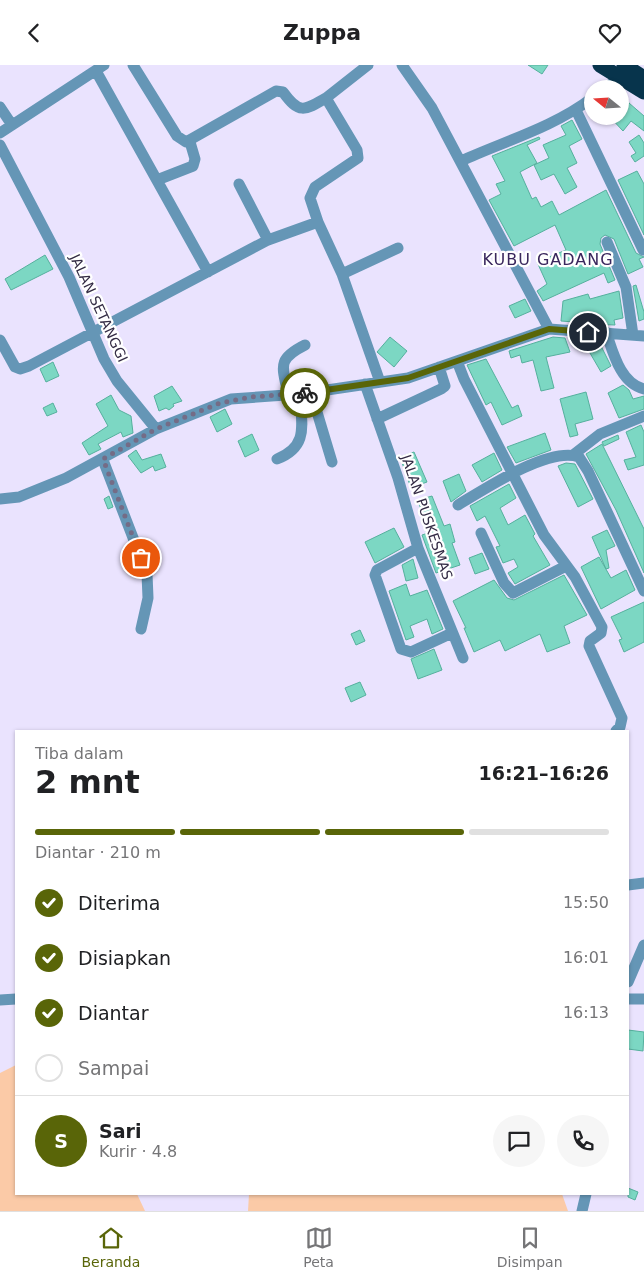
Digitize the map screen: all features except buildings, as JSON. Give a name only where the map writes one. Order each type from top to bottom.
[{"type":"highway","points":[[600,65],[644,78]]},
{"type":"highway","points":[[622,71],[644,92]]},
{"type":"street","points":[[133,65],[177,136],[186,142],[276,91],[282,91],[290,103],[302,109],[308,108],[326,98],[368,65]]},
{"type":"street","points":[[402,65],[432,108],[549,329]]},
{"type":"street","points":[[0,133],[100,68],[157,180],[208,272]]},
{"type":"street","points":[[326,98],[336,111],[359,153],[355,161],[311,192],[310,198],[318,222],[342,274],[380,382]]},
{"type":"street","points":[[461,161],[576,110],[584,104]]},
{"type":"street","points":[[0,107],[12,125]]},
{"type":"street","points":[[576,110],[643,250]]},
{"type":"street","points":[[157,180],[193,165],[195,159],[190,141]]},
{"type":"street","name":"JALAN SETANGGI","points":[[0,145],[69,277],[104,359],[117,381],[156,429]]},
{"type":"street","points":[[238,184],[268,240]]},
{"type":"street","points":[[0,340],[15,367],[20,369],[268,240],[318,222]]},
{"type":"street","points":[[0,499],[19,497],[42,488],[103,459],[156,429],[231,399],[300,393],[408,378],[549,329],[638,335],[626,287],[607,242]]},
{"type":"street","points":[[342,274],[398,248]]},
{"type":"street","points":[[606,332],[618,366],[634,385],[644,389]]},
{"type":"street","points":[[305,345],[288,354],[284,362],[332,462]]},
{"type":"street","points":[[457,361],[464,379],[544,535],[575,577],[602,627],[601,633],[590,641],[589,646],[622,718],[622,722],[617,730]]},
{"type":"street","points":[[377,419],[445,386],[440,367]]},
{"type":"street","name":"JALAN PUSKESMAS","points":[[365,384],[398,478],[418,548],[463,658]]},
{"type":"street","points":[[277,459],[294,450],[300,440],[300,393]]},
{"type":"street","points":[[573,455],[600,434],[644,416]]},
{"type":"street","points":[[458,505],[513,472],[560,456],[573,455],[578,457],[588,471],[644,591]]},
{"type":"street","points":[[103,459],[148,574],[148,598],[141,629]]},
{"type":"street","points":[[481,533],[504,583],[513,593],[566,566]]},
{"type":"street","points":[[418,548],[376,572],[376,579],[402,649],[411,652],[452,633]]},
{"type":"street","points":[[629,885],[644,883]]},
{"type":"street","points":[[629,980],[644,945]]},
{"type":"street","points":[[0,999],[15,999]]},
{"type":"street","points":[[629,999],[644,999]]},
{"type":"street","points":[[582,1211],[586,1195]]},
{"type":"shaded area","points":[[15,1066],[15,1195],[137,1195],[145,1211],[0,1211],[0,1073]]},
{"type":"shaded area","points":[[249,1195],[562,1195],[568,1211],[248,1211]]},
{"type":"way so far","points":[[141,558],[103,459],[156,429],[231,399],[305,393]]},
{"type":"district","name":"KUBU GADANG","points":[[548,259]]},
{"type":"route","points":[[305,393],[408,378],[497,345],[549,329],[588,332]]}]
